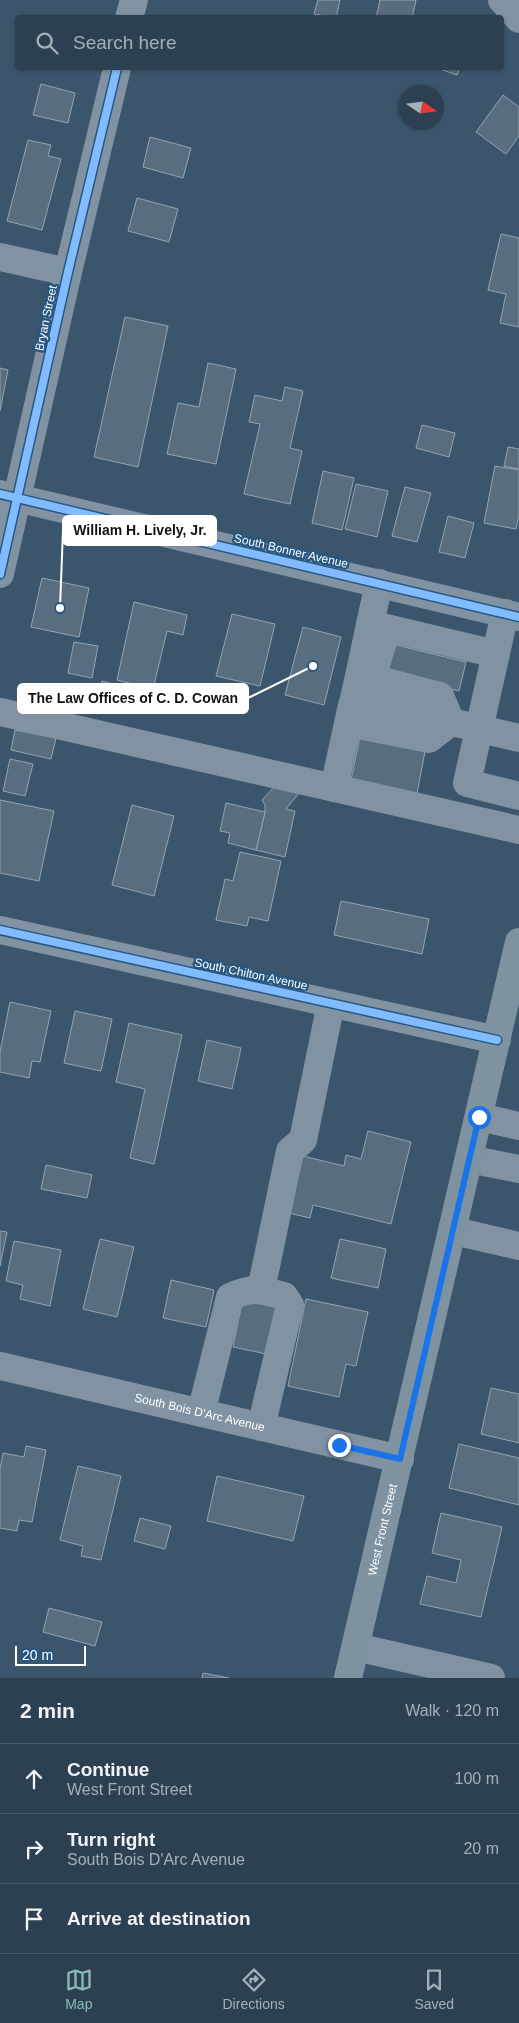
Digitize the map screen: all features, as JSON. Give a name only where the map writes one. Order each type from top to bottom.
[{"type":"main road","name":"West Front Street","points":[[348,1678],[454,1231],[497,1040],[511,1015],[517,958]]},
{"type":"street","points":[[130,15],[134,0]]},
{"type":"street","points":[[502,0],[519,19]]},
{"type":"street","name":"Bryan Street","points":[[0,574],[9,496],[68,272],[117,70]]},
{"type":"street","points":[[0,257],[68,272]]},
{"type":"street","name":"South Bonner Avenue","points":[[9,496],[512,615]]},
{"type":"street","points":[[380,583],[375,668],[380,680],[440,696],[452,722]]},
{"type":"street","points":[[512,615],[496,654],[467,783],[519,796]]},
{"type":"street","points":[[378,626],[496,654]]},
{"type":"street","points":[[334,788],[351,711],[378,626]]},
{"type":"street","points":[[351,711],[452,722],[519,738]]},
{"type":"street","points":[[0,712],[519,830]]},
{"type":"street","name":"South Chilton Avenue","points":[[0,930],[497,1040]]},
{"type":"street","points":[[261,1290],[290,1151],[303,1140],[331,1003]]},
{"type":"street","points":[[479,1117],[519,1126]]},
{"type":"street","points":[[469,1159],[519,1169]]},
{"type":"street","points":[[454,1231],[519,1246]]},
{"type":"street","points":[[201,1413],[230,1297],[251,1288],[261,1290],[284,1296],[290,1305],[261,1427]]},
{"type":"street","name":"South Bois D'Arc Avenue","points":[[0,1366],[400,1459]]},
{"type":"street","points":[[356,1647],[491,1678]]},
{"type":"building","points":[[318,0],[340,0],[337,15],[314,14]]},
{"type":"building","points":[[380,0],[416,0],[413,15],[377,15]]},
{"type":"building","points":[[443,70],[459,70],[457,75]]},
{"type":"building","points":[[41,84],[75,93],[68,123],[33,115]]},
{"type":"building","points":[[503,95],[519,107],[519,136],[506,154],[476,132]]},
{"type":"building","points":[[150,137],[191,148],[183,178],[143,167]]},
{"type":"building","points":[[28,140],[51,145],[48,156],[61,159],[42,230],[7,221]]},
{"type":"building","points":[[137,198],[178,209],[169,242],[128,231]]},
{"type":"building","points":[[501,234],[519,238],[519,327],[500,323],[506,294],[488,290]]},
{"type":"building","points":[[125,317],[168,326],[138,467],[94,457]]},
{"type":"building","points":[[208,363],[236,369],[216,464],[167,454],[178,403],[199,407]]},
{"type":"building","points":[[0,368],[8,370],[0,411]]},
{"type":"building","points":[[285,387],[303,391],[290,448],[302,451],[290,504],[244,494],[260,424],[249,422],[255,395],[282,401]]},
{"type":"building","points":[[422,425],[455,433],[449,457],[416,448]]},
{"type":"building","points":[[508,447],[519,449],[519,469],[504,466]]},
{"type":"building","points":[[495,466],[519,470],[519,516],[516,529],[484,523]]},
{"type":"building","points":[[323,471],[354,478],[342,530],[312,523]]},
{"type":"building","points":[[356,484],[388,491],[377,537],[345,529]]},
{"type":"building","points":[[405,487],[431,493],[417,542],[392,536]]},
{"type":"building","points":[[448,516],[474,523],[465,558],[439,552]]},
{"type":"building","points":[[42,578],[89,588],[79,637],[31,627]]},
{"type":"building","points":[[134,602],[187,615],[183,635],[167,631],[153,689],[117,680]]},
{"type":"building","points":[[232,614],[275,624],[260,686],[216,676]]},
{"type":"building","points":[[303,627],[341,637],[324,705],[285,695]]},
{"type":"building","points":[[74,642],[98,646],[92,678],[68,673]]},
{"type":"building","points":[[392,644],[466,662],[459,691],[384,673]]},
{"type":"building","points":[[102,681],[124,687],[120,705],[97,699]]},
{"type":"building","points":[[15,730],[56,738],[51,759],[11,750]]},
{"type":"building","points":[[361,732],[426,746],[417,794],[351,780]]},
{"type":"building","points":[[10,759],[33,764],[25,796],[3,791]]},
{"type":"building","points":[[275,786],[300,792],[286,809],[295,811],[285,857],[256,850],[265,812],[265,805],[262,800]]},
{"type":"building","points":[[0,800],[54,811],[39,881],[0,873]]},
{"type":"building","points":[[226,803],[265,812],[256,850],[228,843],[230,833],[220,831]]},
{"type":"building","points":[[132,805],[174,816],[154,896],[112,885]]},
{"type":"building","points":[[240,852],[281,861],[268,921],[249,917],[247,926],[216,920],[225,879],[233,881]]},
{"type":"building","points":[[341,901],[429,919],[422,954],[334,935]]},
{"type":"building","points":[[10,1002],[51,1011],[40,1062],[32,1061],[29,1078],[0,1072],[0,1052]]},
{"type":"building","points":[[75,1011],[112,1019],[101,1071],[64,1063]]},
{"type":"building","points":[[129,1023],[182,1035],[154,1164],[130,1158],[145,1089],[116,1082]]},
{"type":"building","points":[[207,1040],[241,1048],[232,1089],[198,1081]]},
{"type":"building","points":[[368,1131],[411,1142],[391,1224],[313,1205],[310,1218],[289,1213],[303,1156],[344,1166],[346,1155],[361,1159]]},
{"type":"building","points":[[46,1165],[92,1175],[87,1198],[41,1189]]},
{"type":"building","points":[[0,1231],[7,1232],[0,1266]]},
{"type":"building","points":[[100,1239],[134,1247],[117,1317],[83,1309]]},
{"type":"building","points":[[340,1239],[386,1249],[378,1288],[331,1278]]},
{"type":"building","points":[[14,1241],[61,1250],[50,1306],[20,1299],[23,1285],[6,1281]]},
{"type":"building","points":[[171,1280],[214,1290],[206,1327],[163,1318]]},
{"type":"building","points":[[243,1298],[282,1307],[271,1355],[233,1347]]},
{"type":"building","points":[[306,1299],[368,1312],[356,1366],[346,1364],[339,1397],[288,1386]]},
{"type":"building","points":[[491,1388],[519,1394],[519,1443],[481,1434]]},
{"type":"building","points":[[459,1444],[519,1458],[519,1505],[449,1488]]},
{"type":"building","points":[[26,1446],[46,1450],[32,1522],[19,1520],[17,1531],[0,1528],[0,1469],[3,1453],[24,1457]]},
{"type":"building","points":[[78,1466],[121,1476],[101,1560],[81,1556],[83,1546],[60,1540]]},
{"type":"building","points":[[217,1476],[304,1496],[293,1541],[207,1521]]},
{"type":"building","points":[[441,1513],[502,1527],[481,1617],[420,1604],[427,1576],[456,1583],[461,1560],[432,1553]]},
{"type":"building","points":[[140,1518],[171,1526],[165,1549],[134,1541]]},
{"type":"building","points":[[49,1608],[102,1622],[95,1646],[43,1632]]},
{"type":"building","points":[[203,1673],[229,1678],[202,1678]]},
{"type":"cycle path","points":[[0,574],[68,272],[117,70]]},
{"type":"cycle path","points":[[0,494],[519,617]]},
{"type":"cycle path","points":[[0,930],[497,1040]]},
{"type":"place","name":"William H. Lively, Jr.","points":[[60,608]]},
{"type":"place","name":"The Law Offices of C. D. Cowan","points":[[313,666]]},
{"type":"route","points":[[339,1445],[400,1459],[479,1117]]}]
